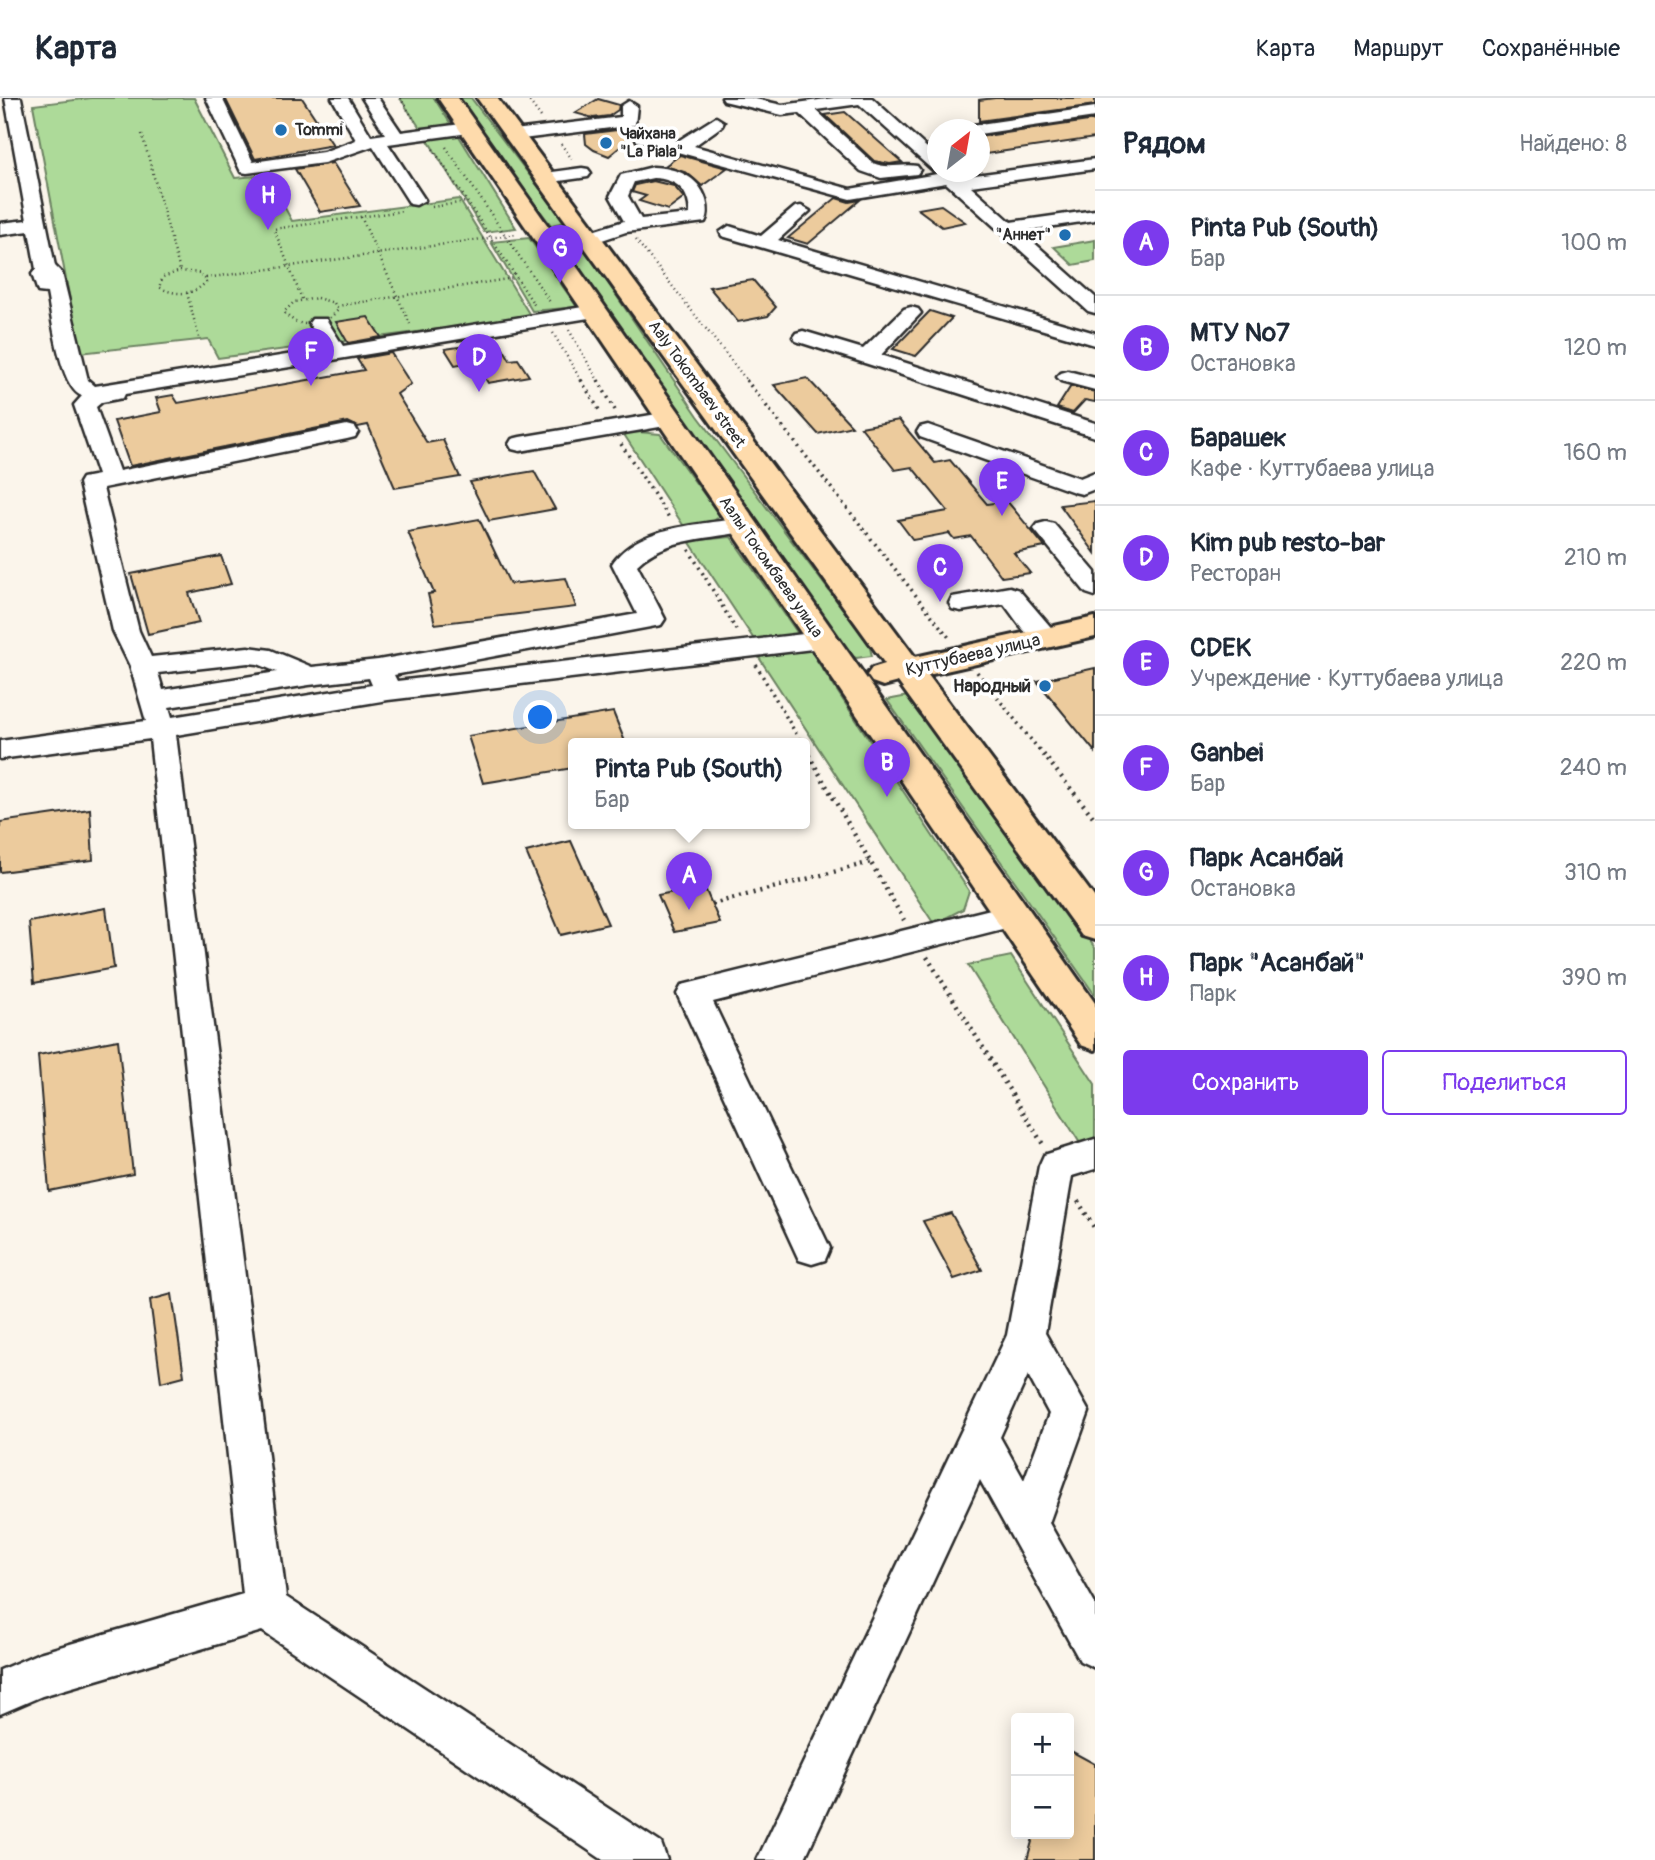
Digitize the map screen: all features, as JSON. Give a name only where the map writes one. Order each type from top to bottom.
[{"type":"main road","name":"Аалы Токомбаева улица","points":[[448,98],[1095,1034]]},
{"type":"main road","name":"Aaly Tokombaev street","points":[[487,98],[907,670]]},
{"type":"main road","name":"Куттубаева улица","points":[[850,682],[1095,627]]},
{"type":"main road","points":[[907,670],[1095,926]]},
{"type":"street","points":[[13,98],[39,224],[46,269],[42,274],[76,398],[73,411],[101,482],[126,631],[143,666],[158,715],[266,1609],[644,1860]]},
{"type":"street","points":[[214,98],[247,168],[331,155],[380,140],[469,128]]},
{"type":"street","points":[[341,98],[380,140],[419,206]]},
{"type":"street","points":[[370,98],[380,140]]},
{"type":"street","points":[[730,98],[782,110],[886,99]]},
{"type":"street","points":[[864,100],[927,156]]},
{"type":"street","points":[[514,135],[629,121],[629,106]]},
{"type":"street","points":[[804,108],[872,170],[888,173],[918,169]]},
{"type":"street","points":[[990,127],[1095,112]]},
{"type":"street","points":[[681,147],[716,122]]},
{"type":"street","points":[[643,136],[850,194],[927,178]]},
{"type":"street","points":[[908,139],[927,136]]},
{"type":"street","points":[[990,171],[1095,164]]},
{"type":"street","points":[[545,178],[582,173]]},
{"type":"street","points":[[956,182],[1095,307]]},
{"type":"street","points":[[765,242],[801,211]]},
{"type":"street","points":[[1007,228],[1095,215]]},
{"type":"street","points":[[0,229],[39,224]]},
{"type":"street","points":[[590,238],[631,227]]},
{"type":"street","points":[[729,232],[1095,339]]},
{"type":"street","points":[[76,398],[336,352],[594,311]]},
{"type":"street","points":[[866,358],[911,313]]},
{"type":"street","points":[[76,398],[552,317]]},
{"type":"street","points":[[319,323],[336,352]]},
{"type":"street","points":[[803,337],[1095,430]]},
{"type":"street","points":[[1068,377],[1095,384]]},
{"type":"street","points":[[520,444],[669,419]]},
{"type":"street","points":[[101,482],[347,432]]},
{"type":"street","points":[[928,432],[1082,487],[1095,479]]},
{"type":"street","points":[[0,750],[158,715],[309,676],[383,680],[652,619],[624,564],[635,552],[682,537],[742,525]]},
{"type":"street","points":[[1046,529],[1095,588]]},
{"type":"street","points":[[961,603],[1010,594],[1046,638]]},
{"type":"street","points":[[158,715],[383,680],[821,640]]},
{"type":"street","points":[[143,666],[248,655],[262,656],[309,676]]},
{"type":"street","points":[[812,1248],[693,994],[1015,915]]},
{"type":"street","points":[[780,1860],[1026,1335],[1056,1166],[1095,1154]]},
{"type":"street","points":[[1026,1335],[1069,1412],[1028,1525]]},
{"type":"street","points":[[979,1438],[1095,1646]]},
{"type":"street","points":[[0,1692],[39,1675],[266,1609]]},
{"type":"path","points":[[400,98],[430,133],[503,236],[552,317],[625,426]]},
{"type":"path","points":[[527,98],[582,173]]},
{"type":"path","points":[[430,133],[466,202],[514,278],[552,317]]},
{"type":"path","points":[[142,134],[180,271]]},
{"type":"path","points":[[302,299],[274,229],[419,206],[466,202]]},
{"type":"path","points":[[361,216],[417,339]]},
{"type":"path","points":[[631,227],[958,649]]},
{"type":"path","points":[[206,278],[205,285],[187,293],[167,292],[159,287],[163,277],[180,271],[197,272],[206,278],[526,232]]},
{"type":"path","points":[[337,306],[514,278]]},
{"type":"path","points":[[187,293],[199,338]]},
{"type":"path","points":[[974,669],[1095,819]]},
{"type":"path","points":[[810,758],[916,939],[1095,1229]]},
{"type":"path","points":[[712,904],[871,862]]},
{"type":"green space","points":[[91,98],[194,98],[235,178],[267,175],[292,221],[459,199],[531,317],[218,358],[208,339],[80,353],[33,105]]},
{"type":"green space","points":[[400,98],[434,98],[452,126],[420,128]]},
{"type":"green space","points":[[454,98],[471,98],[565,222],[551,225]]},
{"type":"green space","points":[[457,133],[516,228],[484,232],[426,137]]},
{"type":"green space","points":[[572,230],[698,416],[869,644],[872,656],[856,658],[848,654],[682,420],[556,233]]},
{"type":"green space","points":[[529,238],[577,307],[532,311],[491,242]]},
{"type":"green space","points":[[1095,240],[1095,261],[1073,265],[1054,247]]},
{"type":"green space","points":[[623,433],[660,434],[720,516],[711,523],[685,528]]},
{"type":"green space","points":[[731,537],[801,638],[757,644],[689,541]]},
{"type":"green space","points":[[810,650],[969,891],[963,909],[934,924],[758,656]]},
{"type":"green space","points":[[913,695],[1095,948],[1095,995],[887,700]]},
{"type":"green space","points":[[1011,956],[1095,1084],[1095,1167],[968,965]]},
{"type":"building","name":"Tommi","points":[[225,98],[302,98],[333,145],[255,159]]},
{"type":"building","points":[[1095,98],[1095,105],[990,119],[979,119],[979,100]]},
{"type":"building","points":[[598,99],[619,105],[618,110],[609,116],[593,118],[575,113]]},
{"type":"building","points":[[845,112],[902,162],[890,164],[874,161],[825,115]]},
{"type":"building","points":[[1095,120],[1095,138],[990,153],[990,135]]},
{"type":"building","points":[[633,128],[641,130],[609,156],[586,144],[585,134]]},
{"type":"building","points":[[680,155],[727,168],[702,186],[687,173],[665,166]]},
{"type":"building","points":[[333,163],[360,206],[320,212],[295,169]]},
{"type":"building","points":[[653,181],[674,186],[684,198],[668,210],[639,201],[646,196],[632,192],[635,185]]},
{"type":"building","points":[[836,198],[849,202],[860,200],[808,244],[788,238]]},
{"type":"building","points":[[941,205],[965,222],[942,227],[918,209]]},
{"type":"building","points":[[753,280],[776,307],[768,316],[738,322],[709,287]]},
{"type":"building","points":[[930,311],[952,318],[916,356],[893,349]]},
{"type":"building","points":[[368,317],[381,337],[348,343],[336,322]]},
{"type":"building","points":[[499,341],[510,360],[518,359],[529,376],[488,383],[475,361],[455,365],[445,349]]},
{"type":"building","points":[[391,353],[411,384],[397,394],[427,443],[443,440],[460,477],[395,488],[368,425],[358,427],[348,422],[130,466],[114,421],[161,412],[156,398],[173,395],[178,403],[364,370],[357,359]]},
{"type":"building","points":[[807,378],[852,426],[818,434],[774,385]]},
{"type":"building","points":[[1071,386],[1095,392],[1095,402],[1085,400],[1073,413],[1057,408]]},
{"type":"building","points":[[899,420],[935,463],[950,460],[987,504],[1007,501],[1045,547],[1014,553],[1030,573],[1002,577],[971,536],[954,539],[949,533],[913,540],[898,520],[948,511],[912,467],[895,470],[861,427]]},
{"type":"building","points":[[534,471],[555,509],[489,521],[470,482]]},
{"type":"building","points":[[1095,501],[1095,553],[1060,505]]},
{"type":"building","points":[[479,519],[510,584],[566,578],[576,607],[435,624],[428,594],[434,593],[408,532]]},
{"type":"building","points":[[221,556],[231,584],[189,593],[199,623],[148,634],[131,574]]},
{"type":"building","points":[[1095,668],[1095,752],[1037,681]]},
{"type":"building","points":[[613,712],[624,738],[568,738],[568,769],[483,783],[468,736]]},
{"type":"building","points":[[90,809],[93,860],[0,872],[0,822]]},
{"type":"building","points":[[571,841],[608,924],[561,935],[526,852]]},
{"type":"building","points":[[704,886],[720,923],[674,932],[658,895]]},
{"type":"building","points":[[106,908],[114,968],[34,983],[29,922]]},
{"type":"building","points":[[118,1040],[133,1174],[49,1191],[38,1055]]},
{"type":"building","points":[[951,1213],[982,1270],[954,1279],[923,1221]]},
{"type":"building","points":[[172,1294],[184,1376],[161,1382],[150,1300]]},
{"type":"building","points":[[1074,1753],[1095,1764],[1095,1860],[1027,1860],[1033,1839],[1074,1839]]},
{"type":"place","name":"Tommi","points":[[281,130]]},
{"type":"place","name":"Чайхана \"La Piala\"","points":[[606,143]]},
{"type":"place","name":"Парк \"Асанбай\"","points":[[268,230]]},
{"type":"place","name":"\"Аннет\"","points":[[1065,235]]},
{"type":"place","name":"Парк Асанбай","points":[[560,283]]},
{"type":"place","name":"Ganbei","points":[[311,386]]},
{"type":"place","name":"Kim pub resto-bar","points":[[479,392]]},
{"type":"place","name":"CDEK","points":[[1002,516]]},
{"type":"place","name":"Барашек","points":[[940,602]]},
{"type":"place","name":"Народный","points":[[1045,686]]},
{"type":"place","name":"МТУ №7","points":[[887,797]]},
{"type":"place","name":"Pinta Pub (South)","points":[[689,910]]}]
